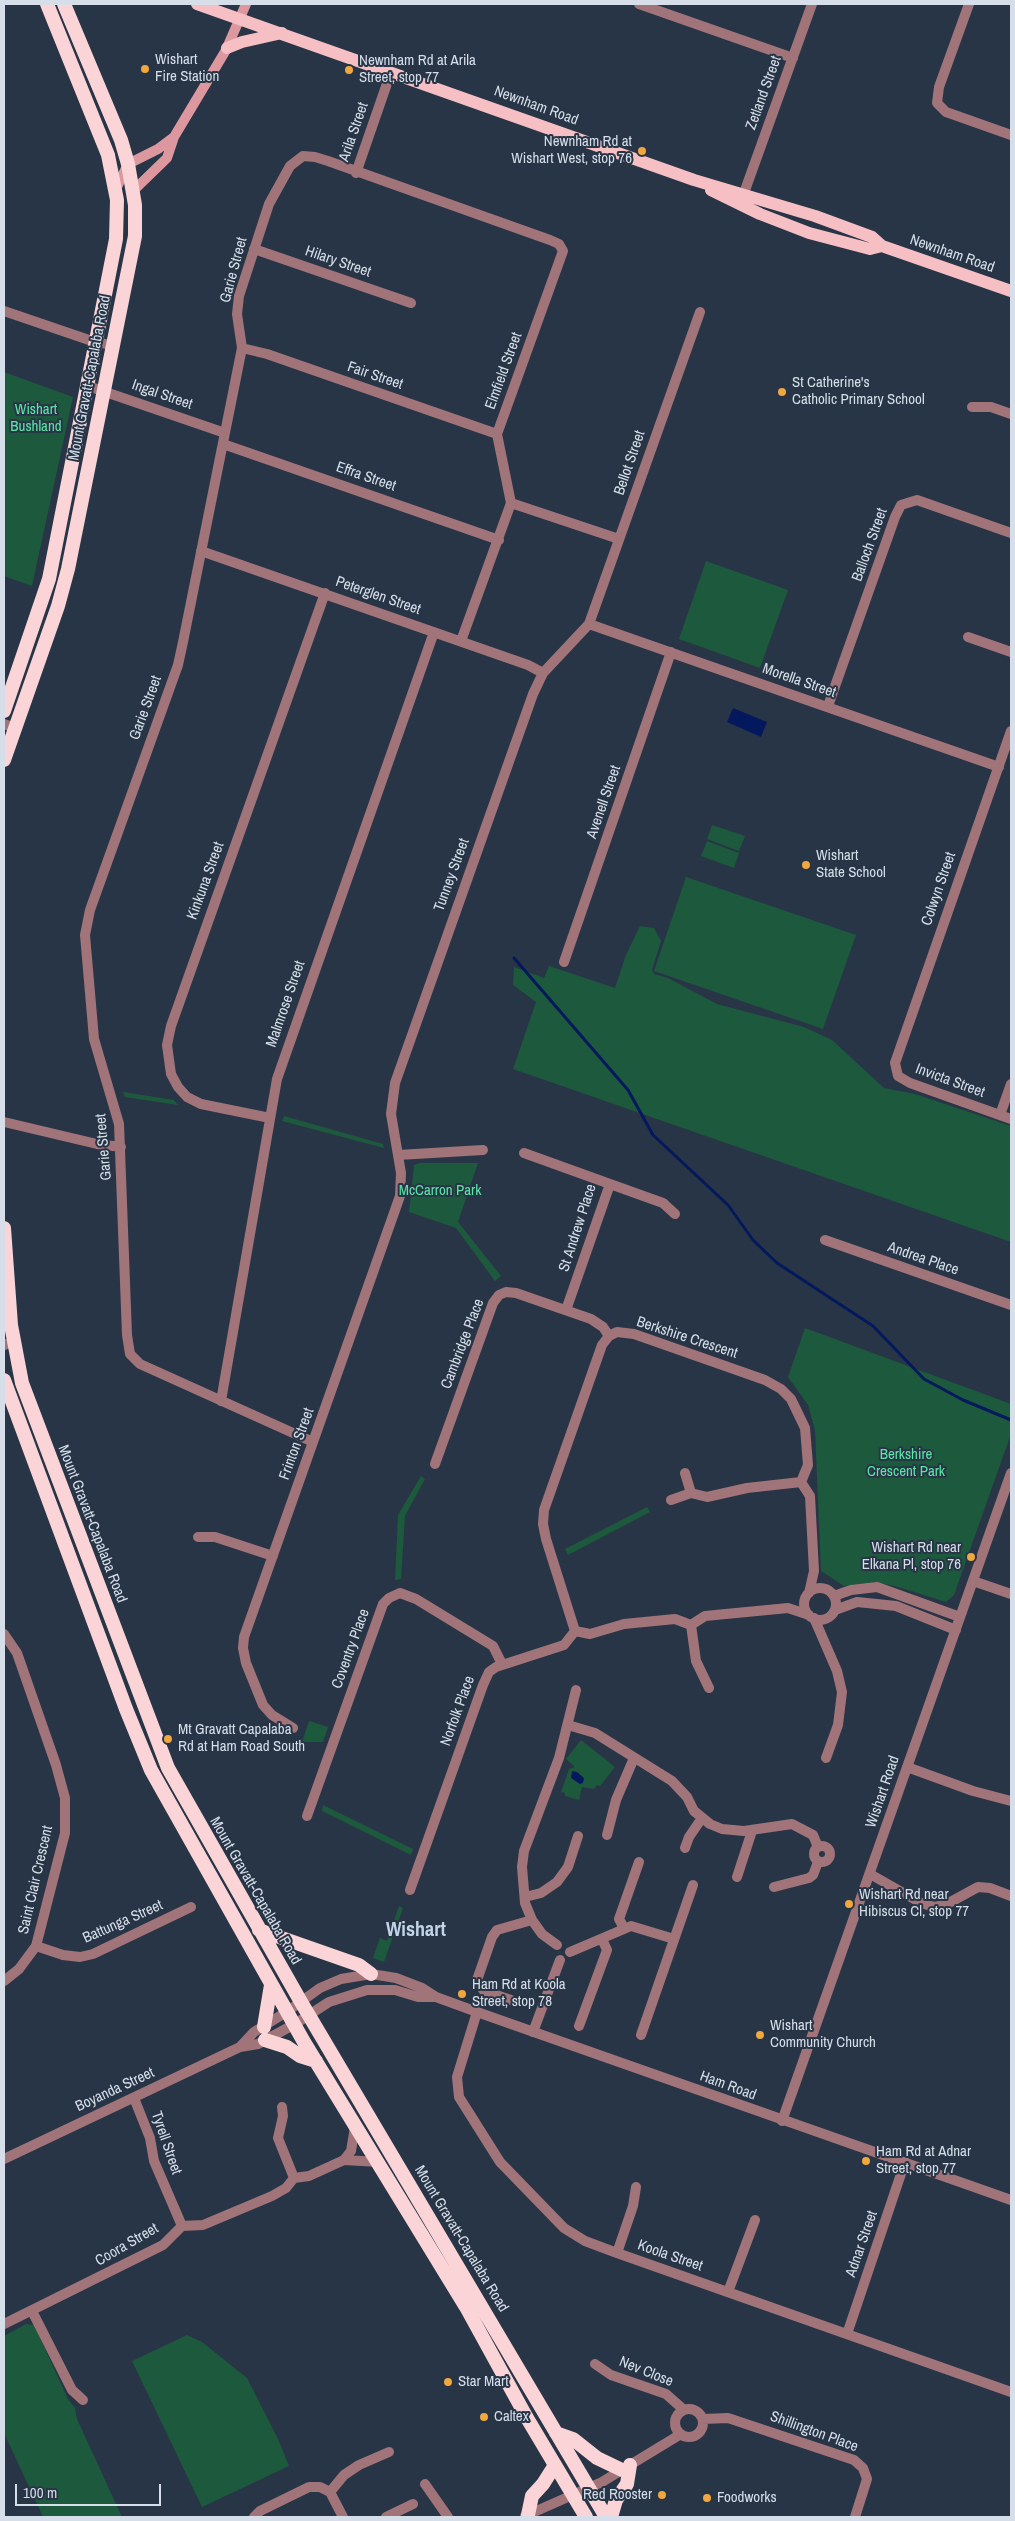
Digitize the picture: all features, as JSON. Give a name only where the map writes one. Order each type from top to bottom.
[{"type":"highway","name":"Mount Gravatt-Capalaba Road","points":[[4,760],[10,726],[58,606],[105,392],[135,236],[133,191],[128,164],[64,4]]},
{"type":"highway","name":"Mount Gravatt-Capalaba Road","points":[[4,712],[49,579],[115,252],[116,189],[103,140],[46,5]]},
{"type":"highway","name":"Mount Gravatt-Capalaba Road","points":[[4,1228],[8,1344],[160,1749],[177,1787],[301,2002],[606,2517]]},
{"type":"highway","name":"Mount Gravatt-Capalaba Road","points":[[5,1385],[144,1754],[271,1985],[492,2352],[586,2517]]},
{"type":"highway","points":[[260,1930],[359,1965],[371,1974]]},
{"type":"highway","points":[[271,1985],[264,2034],[300,2056],[316,2061]]},
{"type":"highway","points":[[556,2433],[573,2439],[597,2458],[626,2467],[627,2484],[616,2500],[611,2517]]},
{"type":"highway","points":[[526,2516],[532,2496],[543,2484],[555,2465]]},
{"type":"main road","points":[[72,21],[74,4]]},
{"type":"main road","name":"Newnham Road","points":[[198,4],[694,180],[744,193],[872,237],[882,246],[1011,291]]},
{"type":"main road","points":[[133,191],[168,158],[174,137],[227,48],[246,4]]},
{"type":"main road","points":[[227,48],[242,42],[282,33]]},
{"type":"main road","points":[[116,189],[128,164],[158,149],[174,137]]},
{"type":"main road","name":"Newnham Road","points":[[694,180],[760,214],[810,232],[870,248],[882,246]]},
{"type":"street","points":[[639,4],[793,58]]},
{"type":"street","name":"Zetland Street","points":[[744,193],[812,4]]},
{"type":"street","points":[[969,4],[939,87],[936,103],[946,112],[1011,135]]},
{"type":"street","name":"Arila Street","points":[[356,173],[391,72]]},
{"type":"street","name":"Garie Street","points":[[313,1442],[140,1364],[130,1354],[121,1147],[116,1109],[94,1038],[85,935],[90,910],[178,665],[242,348],[237,314],[239,296],[269,204],[290,166],[303,156],[315,157],[550,240],[558,244],[563,251]]},
{"type":"street","name":"Hilary Street","points":[[254,249],[411,303]]},
{"type":"street","name":"Elmfield Street","points":[[461,641],[511,503],[497,434],[563,251]]},
{"type":"street","points":[[4,311],[97,343],[114,346]]},
{"type":"street","name":"Bellot Street","points":[[590,624],[700,312]]},
{"type":"street","name":"Fair Street","points":[[242,348],[267,354],[497,434]]},
{"type":"street","name":"Ingal Street","points":[[88,386],[225,433]]},
{"type":"street","points":[[972,407],[991,407],[1011,414]]},
{"type":"street","name":"Effra Street","points":[[223,444],[499,540]]},
{"type":"street","name":"Balloch Street","points":[[828,706],[895,517],[901,505],[917,500],[1011,533]]},
{"type":"street","points":[[511,503],[619,539]]},
{"type":"street","name":"Peterglen Street","points":[[201,551],[528,665],[544,674]]},
{"type":"street","name":"Kinkuna Street","points":[[270,1118],[201,1104],[187,1097],[178,1087],[171,1074],[167,1045],[174,1016],[324,593]]},
{"type":"street","name":"Morella Street","points":[[590,624],[999,767]]},
{"type":"street","name":"Tunney Street","points":[[398,1155],[391,1114],[396,1083],[533,694],[544,674],[590,624]]},
{"type":"street","name":"Malmrose Street","points":[[221,1401],[276,1079],[434,632]]},
{"type":"street","points":[[968,637],[1011,652]]},
{"type":"street","name":"Avenell Street","points":[[564,962],[671,652]]},
{"type":"street","name":"Colwyn Street","points":[[896,1057],[1011,731]]},
{"type":"street","name":"Invicta Street","points":[[896,1057],[895,1069],[898,1076],[910,1083],[1011,1119]]},
{"type":"street","points":[[1000,1115],[1011,1084]]},
{"type":"street","points":[[4,1122],[97,1144],[121,1147]]},
{"type":"street","points":[[398,1155],[483,1150]]},
{"type":"street","name":"St Andrew Place","points":[[524,1153],[610,1184],[566,1310]]},
{"type":"street","name":"Frinton Street","points":[[293,1728],[272,1715],[263,1705],[246,1663],[243,1648],[248,1624],[400,1196],[401,1173],[398,1155]]},
{"type":"street","points":[[610,1184],[664,1204],[675,1214]]},
{"type":"street","name":"Andrea Place","points":[[825,1240],[1011,1306]]},
{"type":"street","name":"Cambridge Place","points":[[435,1464],[493,1303],[499,1295],[506,1292],[516,1293],[591,1319],[602,1327],[609,1336]]},
{"type":"street","name":"Berkshire Crescent","points":[[609,1336],[617,1332],[634,1334],[765,1380],[781,1388],[791,1399],[805,1428],[808,1465],[801,1482]]},
{"type":"street","points":[[609,1336],[602,1345],[544,1510],[543,1524],[546,1538],[575,1631],[590,1634],[624,1624],[674,1619],[691,1625]]},
{"type":"street","points":[[685,1473],[691,1493]]},
{"type":"street","name":"Wishart Road","points":[[782,2121],[960,1617],[1008,1493],[1011,1473]]},
{"type":"street","points":[[671,1500],[691,1493],[707,1497],[748,1488],[801,1482],[810,1496],[814,1571],[805,1608],[823,1638],[837,1671],[842,1692],[838,1725],[826,1758]]},
{"type":"street","points":[[198,1538],[215,1537],[273,1556]]},
{"type":"street","points":[[814,1571],[825,1588],[834,1596]]},
{"type":"street","points":[[973,1581],[1011,1594]]},
{"type":"street","points":[[788,1608],[816,1588],[825,1588]]},
{"type":"street","points":[[834,1596],[851,1590],[877,1588],[960,1617]]},
{"type":"street","name":"Coventry Place","points":[[307,1816],[383,1604],[389,1598],[400,1593],[416,1598],[493,1646],[502,1664]]},
{"type":"street","points":[[823,1638],[832,1614],[834,1596]]},
{"type":"street","points":[[691,1625],[705,1616],[788,1608],[811,1616],[832,1614],[857,1602],[896,1606],[956,1630]]},
{"type":"street","points":[[691,1625],[696,1661],[709,1688]]},
{"type":"street","name":"Norfolk Place","points":[[410,1890],[483,1684],[489,1672],[502,1664],[564,1645],[575,1631]]},
{"type":"street","name":"Saint Clair Crescent","points":[[4,1634],[17,1653],[56,1765],[65,1798],[65,1833],[36,1946],[19,1969],[4,1981]]},
{"type":"street","points":[[557,1945],[542,1934],[532,1920],[524,1897],[522,1867],[524,1851],[559,1758],[576,1690]]},
{"type":"street","points":[[568,1725],[595,1733],[679,1787],[702,1818],[722,1829],[752,1831],[792,1824],[813,1835],[818,1847],[826,1847],[830,1854],[826,1861],[818,1862],[814,1874],[809,1878],[774,1887]]},
{"type":"street","points":[[607,1835],[616,1800],[634,1758]]},
{"type":"street","points":[[907,1767],[1011,1801]]},
{"type":"street","points":[[685,1848],[689,1837],[702,1818]]},
{"type":"street","points":[[738,1877],[752,1831]]},
{"type":"street","points":[[524,1897],[541,1894],[557,1882],[568,1867],[578,1836]]},
{"type":"street","points":[[624,1928],[619,1919],[639,1862]]},
{"type":"street","points":[[870,1874],[928,1906],[945,1905],[978,1887],[990,1888],[1011,1896]]},
{"type":"street","points":[[641,2035],[693,1885]]},
{"type":"street","name":"Battunga Street","points":[[36,1946],[63,1955],[80,1957],[93,1954],[191,1907]]},
{"type":"street","points":[[510,2000],[484,1990],[477,1980],[492,1937],[497,1930],[532,1920]]},
{"type":"street","points":[[570,1952],[624,1928],[636,1926],[674,1939]]},
{"type":"street","points":[[580,2026],[607,1950],[602,1939]]},
{"type":"street","points":[[533,2032],[560,1960]]},
{"type":"street","name":"Ham Road","points":[[288,2011],[329,1983],[341,1979],[371,1974],[396,1978],[422,1988],[436,1997],[476,2012],[1011,2200]]},
{"type":"street","name":"Ham Road","points":[[295,2024],[339,1998],[367,1990],[395,1990],[418,1996],[436,1997]]},
{"type":"street","name":"Boyanda Street","points":[[264,2034],[288,2011]]},
{"type":"street","name":"Koola Street","points":[[476,2012],[457,2077],[459,2097],[500,2162],[564,2228],[585,2241],[617,2253],[1011,2392]]},
{"type":"street","name":"Boyanda Street","points":[[5,2155],[134,2098],[240,2047],[254,2032],[264,2034],[295,2024]]},
{"type":"street","name":"Tyrell Street","points":[[134,2098],[150,2138],[154,2161],[182,2226]]},
{"type":"street","points":[[282,2107],[283,2116],[278,2138],[294,2178]]},
{"type":"street","points":[[182,2226],[203,2224],[272,2196],[286,2188],[294,2178],[309,2176],[344,2160],[351,2151],[355,2127]]},
{"type":"street","points":[[344,2160],[379,2162]]},
{"type":"street","name":"Adnar Street","points":[[847,2334],[906,2162]]},
{"type":"street","points":[[617,2253],[633,2206],[636,2187]]},
{"type":"street","points":[[728,2292],[755,2220]]},
{"type":"street","name":"Coora Street","points":[[4,2324],[163,2245],[182,2226]]},
{"type":"street","points":[[32,2310],[72,2390],[83,2400]]},
{"type":"street","name":"Nev Close","points":[[596,2364],[611,2375],[666,2394],[684,2410]]},
{"type":"street","points":[[684,2410],[696,2411],[703,2419],[703,2426],[696,2436],[688,2437],[680,2434],[675,2423],[678,2414],[684,2410]]},
{"type":"street","name":"Shillington Place","points":[[703,2419],[728,2418],[854,2460],[863,2468],[867,2478],[855,2517]]},
{"type":"street","points":[[526,2516],[589,2488],[680,2434]]},
{"type":"street","points":[[330,2492],[344,2475],[359,2465],[389,2452]]},
{"type":"street","points":[[426,2484],[448,2517]]},
{"type":"street","points":[[254,2517],[260,2511],[309,2488],[320,2487],[330,2492],[342,2517]]},
{"type":"street","points":[[386,2517],[413,2504]]},
{"type":"green space","name":"Wishart Bushland","points":[[4,372],[73,397],[32,586],[4,576]]},
{"type":"green space","points":[[706,561],[788,590],[760,668],[679,639]]},
{"type":"green space","points":[[712,825],[745,836],[739,851],[707,839]]},
{"type":"green space","points":[[707,841],[739,853],[734,868],[701,856]]},
{"type":"green space","points":[[686,877],[856,935],[823,1029],[654,971]]},
{"type":"green space","points":[[640,926],[654,928],[661,941],[652,970],[654,974],[668,978],[717,1004],[804,1027],[832,1040],[884,1088],[915,1094],[1011,1126],[1011,1242],[513,1069],[536,1002],[513,985],[514,967],[544,978],[549,966],[615,988],[626,955]]},
{"type":"green space","points":[[123,1092],[174,1100],[178,1105],[125,1097]]},
{"type":"green space","points":[[284,1116],[383,1144],[384,1148],[282,1121]]},
{"type":"green space","name":"McCarron Park","points":[[420,1163],[478,1163],[458,1222],[501,1276],[495,1281],[456,1228],[409,1212],[414,1165]]},
{"type":"green space","name":"Berkshire Crescent Park","points":[[805,1328],[1011,1404],[1011,1434],[954,1595],[946,1602],[876,1582],[844,1586],[821,1571],[815,1430],[808,1405],[788,1377]]},
{"type":"green space","points":[[421,1476],[425,1479],[405,1516],[401,1579],[395,1580],[398,1515]]},
{"type":"green space","points":[[647,1507],[650,1512],[568,1555],[565,1549]]},
{"type":"green space","points":[[309,1721],[328,1727],[323,1742],[302,1742]]},
{"type":"green space","points":[[581,1740],[615,1767],[600,1786],[597,1785],[594,1789],[582,1787],[579,1800],[565,1796],[565,1793],[561,1792],[569,1769],[575,1767],[566,1759]]},
{"type":"green space","points":[[323,1805],[413,1849],[411,1855],[322,1811]]},
{"type":"green space","points":[[399,1906],[403,1908],[384,1962],[373,1958],[380,1938],[387,1941]]},
{"type":"green space","points":[[26,2324],[34,2325],[68,2399],[75,2408],[77,2419],[122,2517],[43,2517],[4,2433],[4,2336]]},
{"type":"green space","points":[[187,2335],[202,2342],[247,2378],[278,2439],[289,2466],[202,2507],[132,2361]]},
{"type":"shaded area","points":[[733,708],[767,722],[761,737],[727,722]]},
{"type":"shaded area","points":[[572,1771],[577,1772],[584,1778],[583,1783],[580,1784],[571,1778]]},
{"type":"waterway","points":[[514,958],[628,1090],[653,1135],[728,1205],[753,1240],[777,1263],[873,1326],[924,1379],[963,1400],[1011,1420]]},
{"type":"place","name":"Wishart Fire Station","points":[[145,69]]},
{"type":"place","name":"Newnham Rd at Arila Street, stop 77","points":[[349,70]]},
{"type":"place","name":"Newnham Rd at Wishart West, stop 76","points":[[642,151]]},
{"type":"place","name":"St Catherine's Catholic Primary School","points":[[782,392]]},
{"type":"place","name":"Wishart State School","points":[[806,865]]},
{"type":"place","name":"Wishart Rd near Elkana Pl, stop 76","points":[[971,1557]]},
{"type":"place","name":"Mt Gravatt Capalaba Rd at Ham Road South","points":[[168,1739]]},
{"type":"place","name":"Wishart Rd near Hibiscus Cl, stop 77","points":[[849,1904]]},
{"type":"place","name":"Ham Rd at Koola Street, stop 78","points":[[462,1994]]},
{"type":"place","name":"Wishart Community Church","points":[[760,2035]]},
{"type":"place","name":"Ham Rd at Adnar Street, stop 77","points":[[866,2161]]},
{"type":"place","name":"Star Mart","points":[[448,2382]]},
{"type":"place","name":"Caltex","points":[[484,2417]]},
{"type":"place","name":"Red Rooster","points":[[662,2495]]},
{"type":"place","name":"Foodworks","points":[[707,2498]]},
{"type":"district","name":"Wishart","points":[[416,1931]]}]
